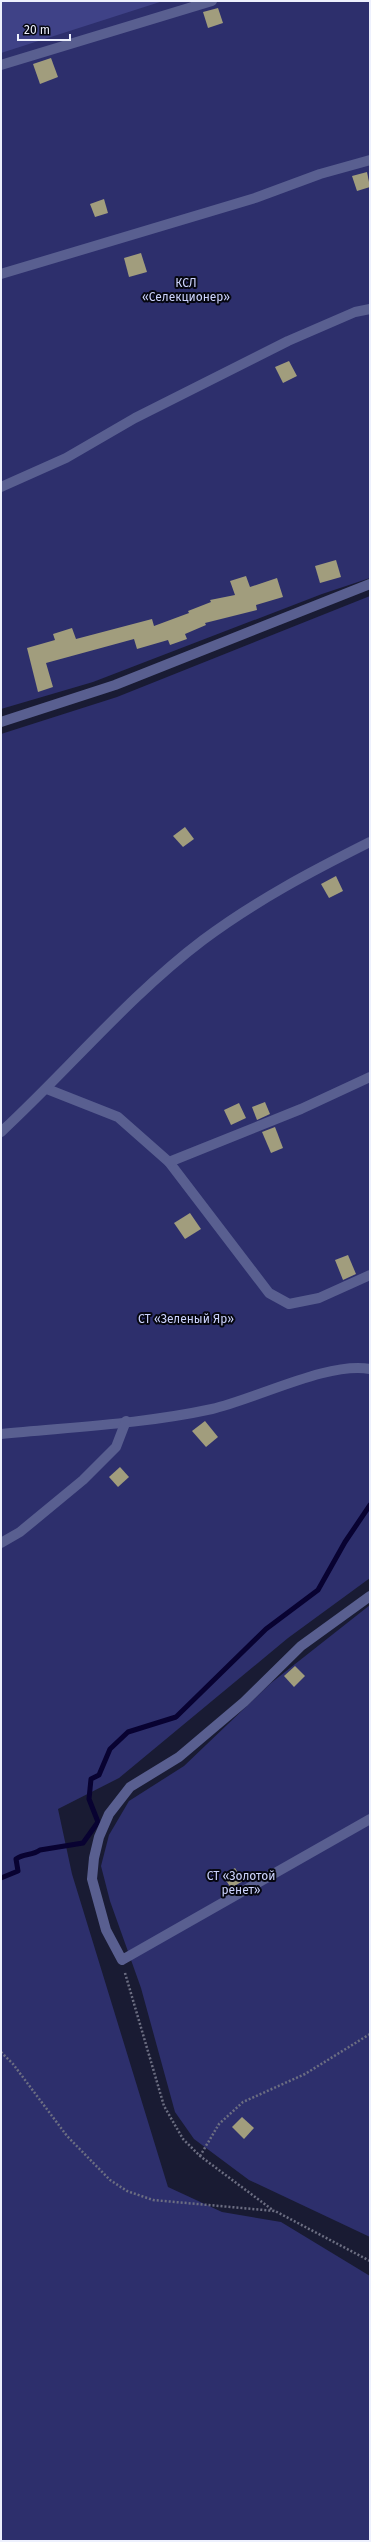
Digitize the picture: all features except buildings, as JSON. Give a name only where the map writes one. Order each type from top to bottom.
[{"type":"street","points":[[1,65],[212,1]]},
{"type":"street","points":[[1,274],[255,198],[320,174],[370,160]]},
{"type":"street","points":[[1,487],[66,458],[135,418],[288,341],[355,312],[370,308]]},
{"type":"street","points":[[1,722],[115,685],[370,584]]},
{"type":"street","points":[[1,1132],[47,1089],[122,1010],[202,941],[266,897],[370,842]]},
{"type":"street","points":[[169,1162],[301,1109],[370,1076]]},
{"type":"street","points":[[47,1089],[118,1117],[169,1162],[269,1293],[289,1304],[318,1298],[370,1275]]},
{"type":"street","points":[[1,1434],[126,1421],[213,1409],[345,1367],[370,1369]]},
{"type":"street","points":[[1,1543],[20,1532],[83,1480],[116,1447],[126,1421]]},
{"type":"street","points":[[370,1596],[301,1646],[244,1702],[179,1758],[130,1786],[109,1814],[99,1837],[94,1858],[92,1879],[106,1930],[122,1960],[370,1819]]},
{"type":"path","points":[[122,1960],[164,2106],[183,2139],[200,2156],[275,2211],[370,2261]]},
{"type":"path","points":[[200,2156],[219,2124],[243,2102],[305,2074],[370,2034]]},
{"type":"path","points":[[1,2052],[13,2064],[67,2136],[110,2180],[127,2191],[153,2200],[275,2211]]},
{"type":"green space","name":"КСЛ «Селекционер»","points":[[1,1],[370,1],[370,578],[322,594],[93,682],[1,709]]},
{"type":"green space","name":"СТ «Зеленый Яр»","points":[[370,596],[370,1578],[288,1638],[119,1778],[58,1809],[72,1874],[168,2187],[222,2212],[281,2222],[370,2276],[370,2541],[1,2541],[1,734],[117,697]]},
{"type":"green space","name":"СТ «Золотой ренет»","points":[[370,1605],[370,2237],[249,2180],[194,2139],[175,2112],[141,1988],[110,1901],[101,1866],[109,1835],[129,1801],[184,1766],[271,1683]]},
{"type":"shaded area","points":[[1,1],[163,1],[1,53]]},
{"type":"waterway","points":[[1,1878],[18,1871],[16,1859],[19,1857],[40,1850],[83,1843],[98,1822],[89,1799],[91,1779],[99,1775],[110,1749],[128,1732],[176,1717],[266,1629],[318,1590],[345,1542],[370,1505]]}]
